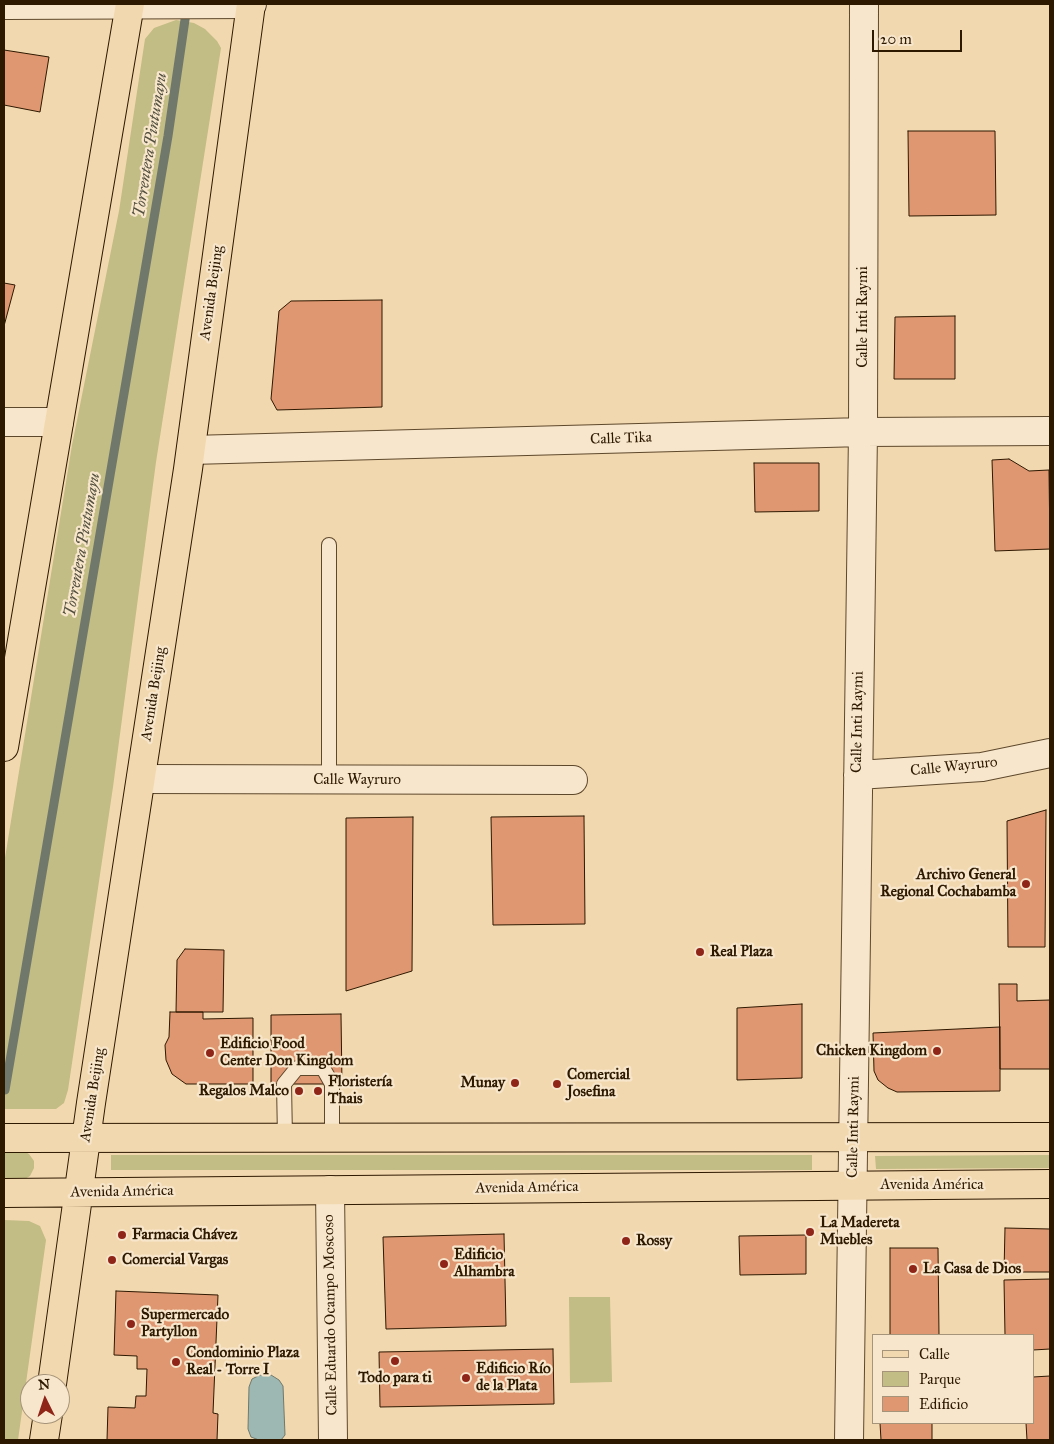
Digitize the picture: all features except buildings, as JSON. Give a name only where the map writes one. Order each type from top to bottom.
[{"type":"main road","points":[[4,748],[130,4]]},
{"type":"main road","name":"Avenida Beijing","points":[[53,1374],[86,1138],[191,450],[251,4]]},
{"type":"main road","points":[[4,1138],[854,1138],[1050,1136]]},
{"type":"main road","name":"Avenida América","points":[[4,1193],[1050,1184]]},
{"type":"main road","points":[[44,1440],[46,1424]]},
{"type":"street","points":[[4,4],[251,4]]},
{"type":"street","name":"Calle Inti Raymi","points":[[849,1440],[863,432],[864,4]]},
{"type":"street","points":[[4,422],[59,422]]},
{"type":"street","name":"Calle Tika","points":[[191,450],[863,432],[1050,431]]},
{"type":"street","name":"Calle Wayruro","points":[[858,776],[982,767],[1050,753]]},
{"type":"street","name":"Calle Wayruro","points":[[142,779],[573,780]]},
{"type":"street","name":"Calle Eduardo Ocampo Moscoso","points":[[330,1190],[333,1440]]},
{"type":"lane","points":[[329,545],[329,780]]},
{"type":"lane","points":[[285,1138],[284,1084],[297,1068],[323,1068],[332,1084],[332,1137]]},
{"type":"green space","points":[[176,20],[194,23],[205,29],[221,48],[156,462],[113,787],[68,1090],[64,1103],[56,1109],[4,1109],[4,864],[72,445],[119,211],[145,39],[154,28]]},
{"type":"green space","points":[[20,1149],[29,1154],[34,1161],[34,1168],[30,1176],[20,1182],[4,1182],[4,1150]]},
{"type":"green space","points":[[111,1155],[812,1155],[812,1170],[111,1170]]},
{"type":"green space","points":[[1050,1155],[1050,1168],[876,1169],[875,1156]]},
{"type":"green space","points":[[4,1220],[29,1221],[40,1226],[46,1240],[27,1374],[20,1374],[20,1424],[18,1440],[4,1440]]},
{"type":"green space","points":[[569,1297],[610,1297],[612,1382],[570,1383]]},
{"type":"water","points":[[260,1375],[271,1375],[279,1380],[283,1386],[285,1435],[281,1440],[259,1440],[251,1437],[248,1429],[249,1387],[252,1379]]},
{"type":"waterway","name":"Torrentera Pintumayu","points":[[5,1090],[168,136],[187,6]]},
{"type":"place","name":"Archivo General Regional Cochabamba","points":[[1026,884]]},
{"type":"place","name":"Real Plaza","points":[[700,952]]},
{"type":"place","name":"Chicken Kingdom","points":[[937,1051]]},
{"type":"place","name":"Edificio Food Center Don Kingdom","points":[[210,1053]]},
{"type":"place","name":"Munay","points":[[515,1083]]},
{"type":"place","name":"Comercial Josefina","points":[[557,1084]]},
{"type":"place","name":"Regalos Malco","points":[[299,1091]]},
{"type":"place","name":"Floristería Thais","points":[[318,1091]]},
{"type":"place","name":"La Madereta Muebles","points":[[810,1232]]},
{"type":"place","name":"Farmacia Chávez","points":[[122,1235]]},
{"type":"place","name":"Rossy","points":[[626,1241]]},
{"type":"place","name":"Comercial Vargas","points":[[112,1260]]},
{"type":"place","name":"Edificio Alhambra","points":[[444,1264]]},
{"type":"place","name":"La Casa de Dios","points":[[913,1269]]},
{"type":"place","name":"Supermercado Partyllon","points":[[131,1324]]},
{"type":"place","name":"Todo para ti","points":[[395,1361]]},
{"type":"place","name":"Condominio Plaza Real - Torre I","points":[[176,1362]]},
{"type":"place","name":"Edificio Río de la Plata","points":[[466,1378]]}]
